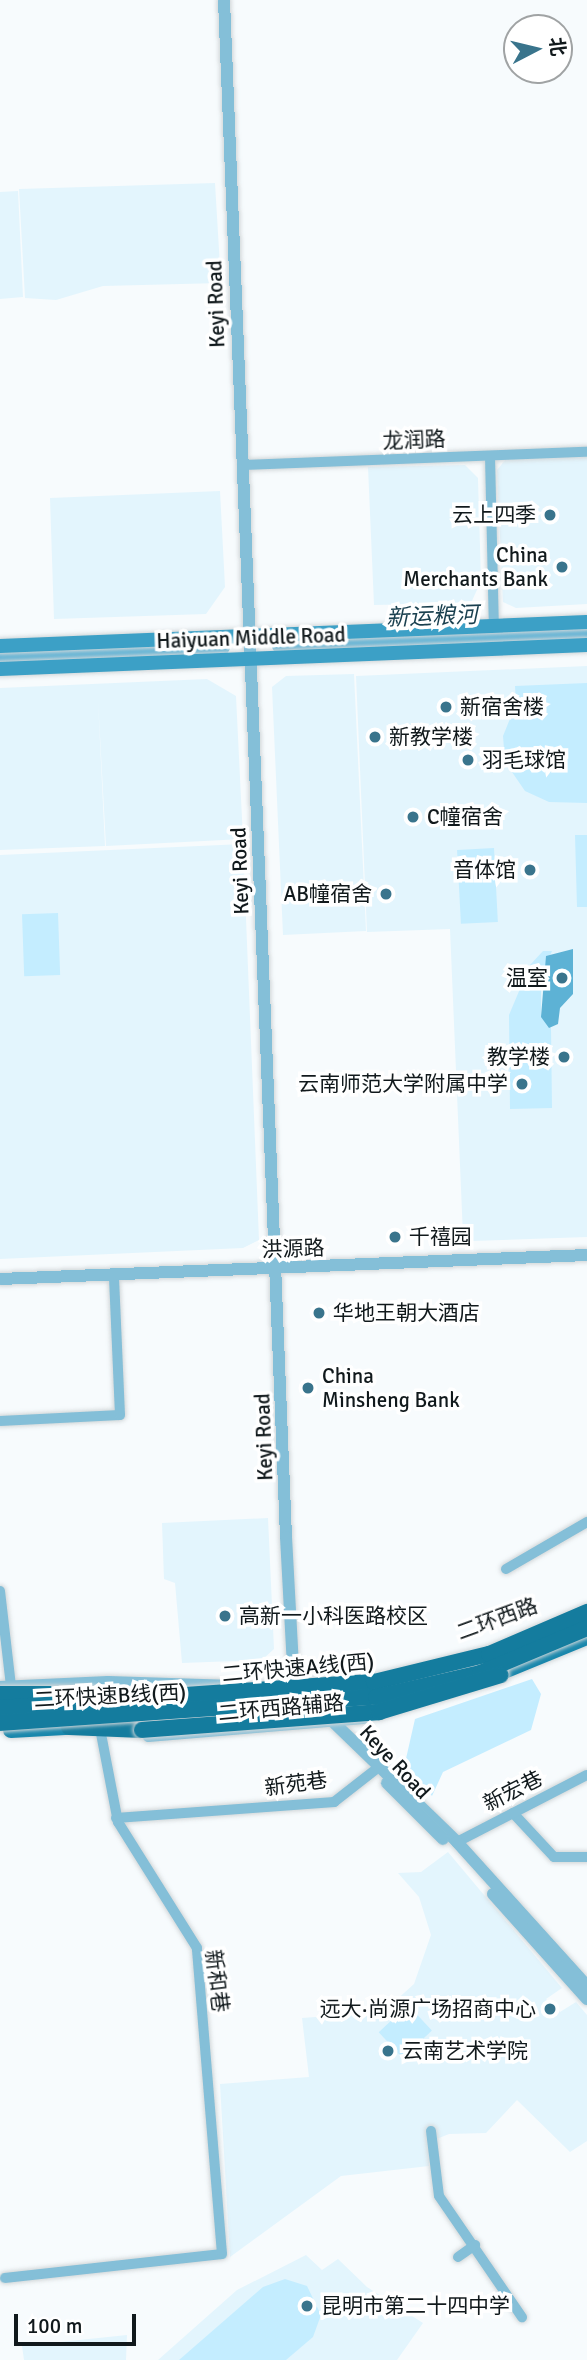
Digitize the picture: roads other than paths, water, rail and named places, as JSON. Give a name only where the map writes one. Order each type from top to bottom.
[{"type":"highway","name":"二环快速A线(西)","points":[[0,1708],[320,1689],[421,1674],[516,1644],[587,1612]]},
{"type":"highway","points":[[68,1727],[142,1730],[303,1721],[411,1706],[493,1679],[583,1633]]},
{"type":"highway","name":"二环快速B线(西)","points":[[0,1723],[376,1697],[480,1673],[583,1633]]},
{"type":"highway","points":[[6,1690],[187,1698]]},
{"type":"main road","name":"Haiyuan Middle Road","points":[[0,646],[249,638],[587,622]]},
{"type":"main road","name":"Haiyuan Middle Road","points":[[0,669],[587,645]]},
{"type":"main road","name":"二环西路","points":[[0,1701],[300,1684],[447,1660],[587,1604]]},
{"type":"main road","points":[[0,1730],[323,1711],[410,1699],[503,1673],[583,1633]]},
{"type":"street","name":"Keyi Road","points":[[224,0],[293,1665],[300,1684],[337,1724]]},
{"type":"street","name":"龙润路","points":[[242,465],[587,452]]},
{"type":"street","points":[[489,456],[494,626]]},
{"type":"street","name":"洪源路","points":[[0,1279],[587,1255]]},
{"type":"street","points":[[0,1421],[120,1415],[114,1275]]},
{"type":"street","points":[[506,1569],[587,1522]]},
{"type":"street","points":[[0,1591],[6,1690]]},
{"type":"street","name":"二环西路辅路","points":[[0,1686],[6,1690],[120,1681],[256,1687]]},
{"type":"street","name":"二环西路辅路","points":[[68,1727],[101,1734],[337,1724],[410,1699]]},
{"type":"street","name":"Keye Road","points":[[337,1724],[375,1770],[587,1999]]},
{"type":"street","name":"Keye Road","points":[[337,1724],[457,1842],[587,1986]]},
{"type":"street","name":"新和巷","points":[[5,2278],[222,2255],[197,1948],[116,1818],[101,1734]]},
{"type":"street","name":"新苑巷","points":[[116,1818],[213,1813],[334,1802],[375,1770]]},
{"type":"street","name":"新宏巷","points":[[457,1842],[587,1775]]},
{"type":"street","points":[[513,1813],[554,1857],[587,1857]]},
{"type":"street","points":[[431,2131],[439,2196],[522,2317]]},
{"type":"street","points":[[458,2257],[475,2245]]},
{"type":"water","points":[[573,949],[573,994],[560,1008],[558,1024],[549,1028],[541,1017],[546,956]]},
{"type":"waterway","name":"新运粮河","points":[[279,646],[587,634]]},
{"type":"waterway","name":"新运粮河","points":[[0,656],[223,648]]},
{"type":"place","name":"云上四季","points":[[550,515]]},
{"type":"place","name":"China Merchants Bank","points":[[562,567]]},
{"type":"place","name":"新宿舍楼","points":[[446,707]]},
{"type":"place","name":"新教学楼","points":[[375,737]]},
{"type":"place","name":"羽毛球馆","points":[[468,760]]},
{"type":"place","name":"C幢宿舍","points":[[413,817]]},
{"type":"place","name":"音体馆","points":[[530,870]]},
{"type":"place","name":"AB幢宿舍","points":[[386,894]]},
{"type":"place","name":"温室","points":[[562,978]]},
{"type":"place","name":"教学楼","points":[[564,1057]]},
{"type":"place","name":"云南师范大学附属中学","points":[[522,1084]]},
{"type":"place","name":"千禧园","points":[[395,1237]]},
{"type":"place","name":"华地王朝大酒店","points":[[319,1313]]},
{"type":"place","name":"China Minsheng Bank","points":[[308,1388]]},
{"type":"place","name":"高新一小科医路校区","points":[[225,1616]]},
{"type":"place","name":"远大·尚源广场招商中心","points":[[550,2009]]},
{"type":"place","name":"云南艺术学院","points":[[388,2051]]},
{"type":"place","name":"昆明市第二十四中学","points":[[307,2306]]}]
